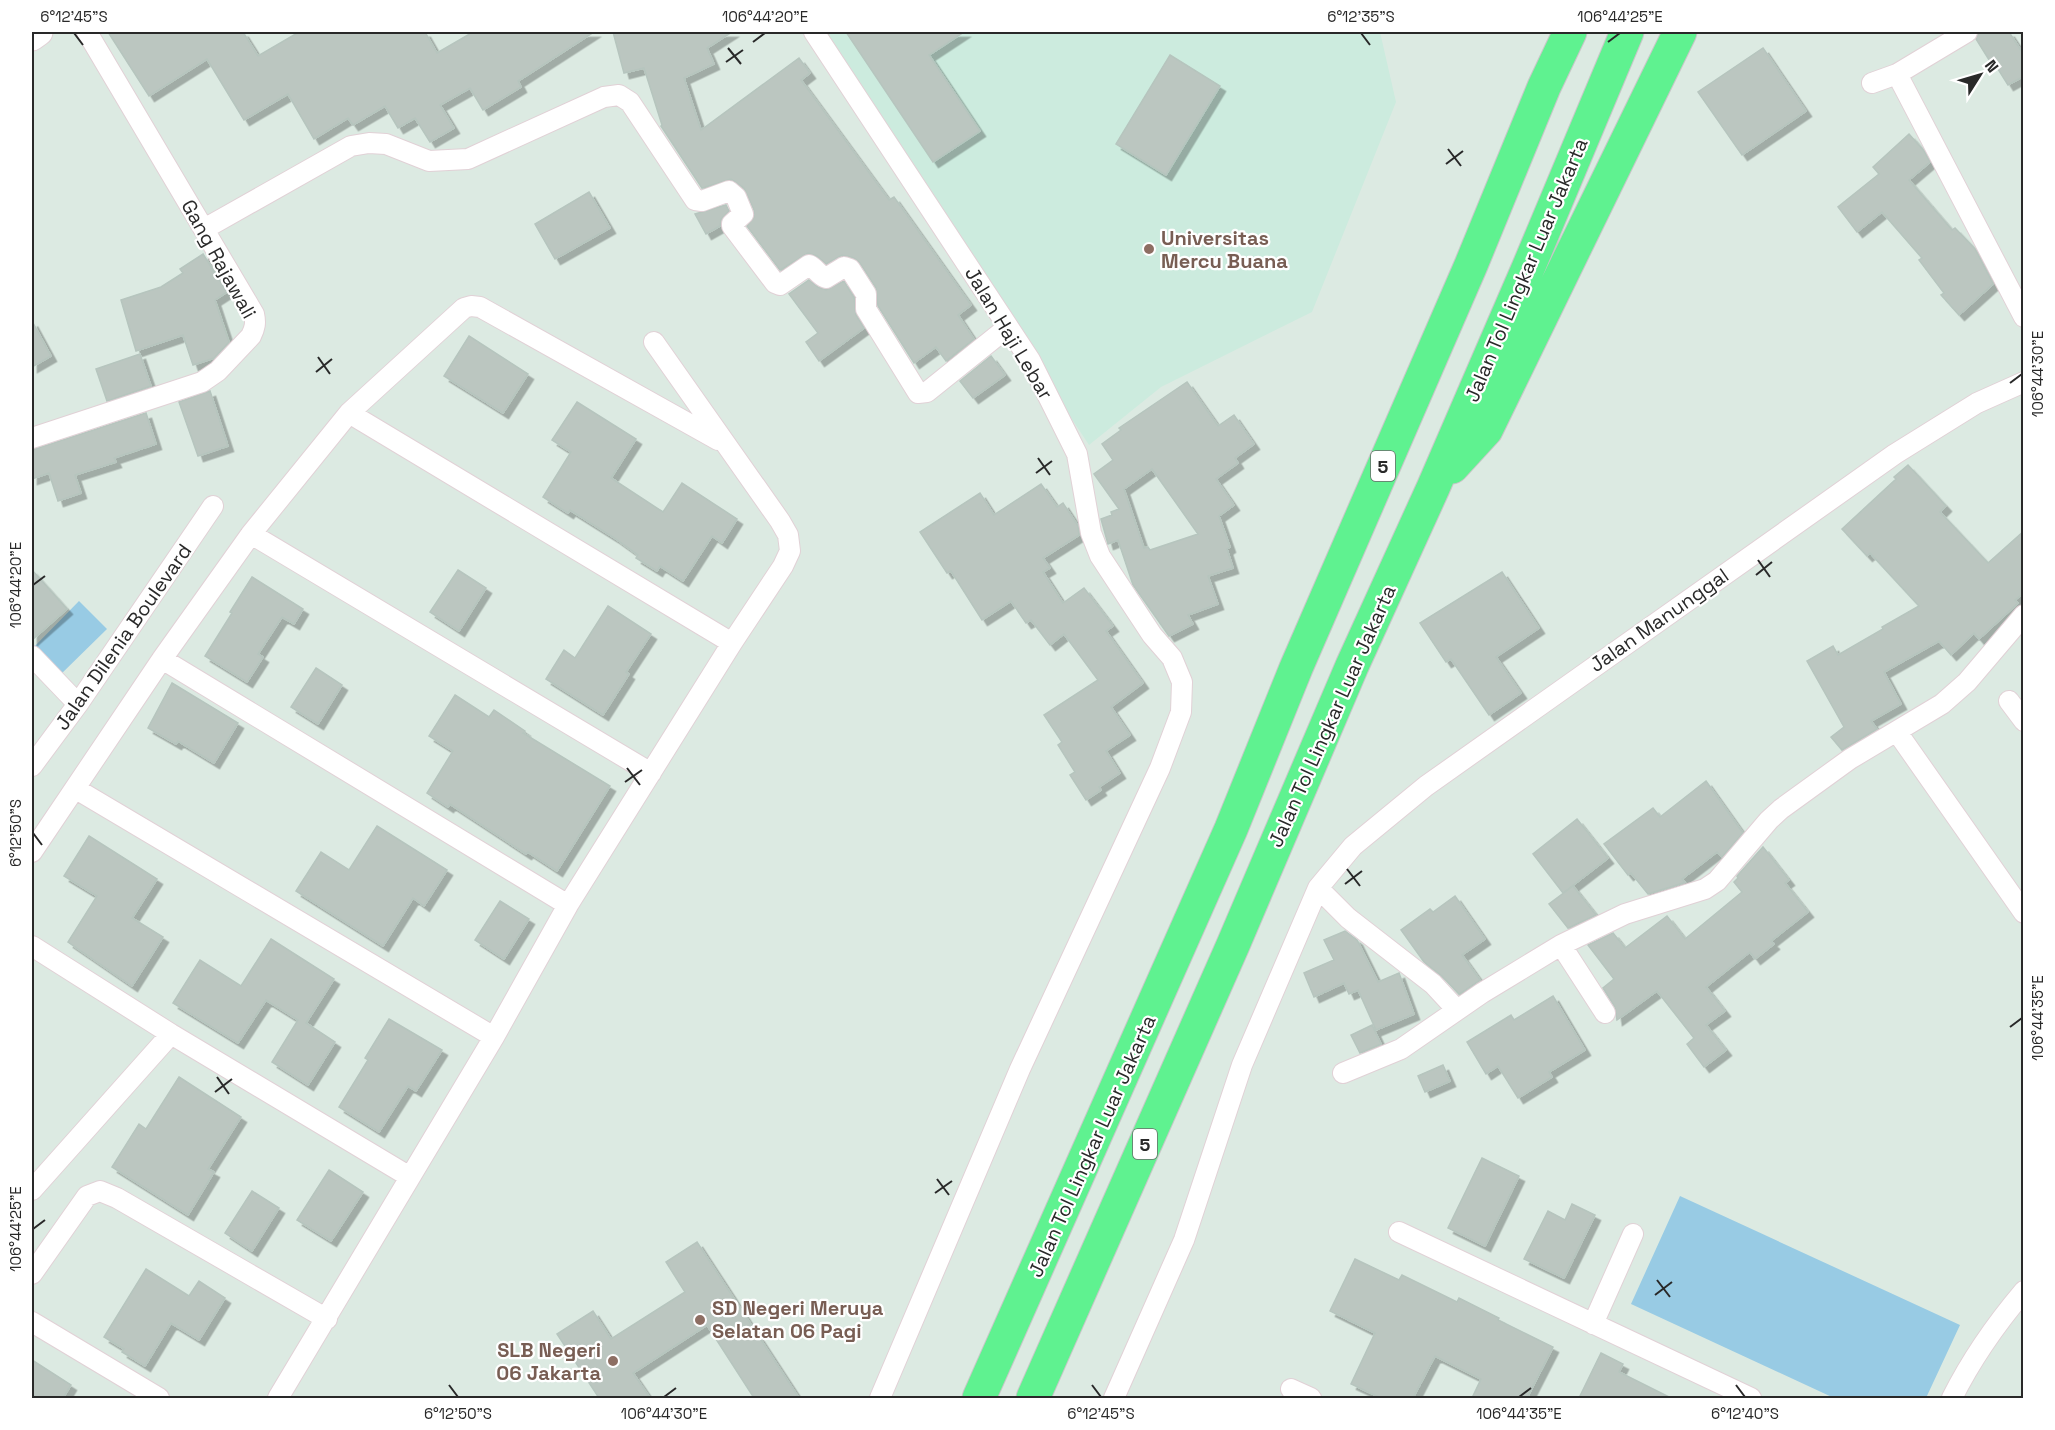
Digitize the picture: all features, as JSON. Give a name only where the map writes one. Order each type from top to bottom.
[{"type":"highway","points":[[1544,87],[1551,32]]},
{"type":"highway","name":"Jalan Tol Lingkar Luar Jakarta","points":[[979,1398],[1227,839],[1296,668],[1471,265],[1569,32]]},
{"type":"highway","name":"Jalan Tol Lingkar Luar Jakarta","points":[[1033,1398],[1233,945],[1352,666],[1433,488],[1627,32]]},
{"type":"highway","points":[[1433,488],[1486,430],[1680,32]]},
{"type":"main road","points":[[32,37],[39,32]]},
{"type":"street","name":"Gang Rajawali","points":[[32,438],[202,382],[218,371],[255,329],[254,314],[87,32]]},
{"type":"street","name":"Jalan Haji Lebar","points":[[814,32],[1030,360],[1077,454],[1091,533],[1100,556],[1152,635],[1172,658],[1182,682],[1180,712],[1160,768],[1020,1069],[880,1398]]},
{"type":"street","points":[[1872,83],[1897,74],[1967,32]]},
{"type":"street","points":[[1897,74],[2024,317]]},
{"type":"street","points":[[204,229],[351,146],[369,142],[386,144],[429,161],[468,159],[604,97],[619,95],[630,102],[695,200],[702,201],[729,191],[736,197],[743,214],[732,226],[775,283],[780,285],[809,265],[819,276],[826,278],[844,267],[850,270],[866,294],[866,309],[918,393],[927,392],[1008,327]]},
{"type":"street","points":[[32,852],[162,659],[251,534],[349,413],[464,308],[480,307],[723,442]]},
{"type":"street","points":[[278,1398],[494,1036],[568,905],[732,643],[783,566],[790,551],[788,535],[780,521],[654,342]]},
{"type":"street","name":"Jalan Manunggal","points":[[1114,1398],[1184,1240],[1238,1075],[1318,888],[1353,846],[1426,786],[1895,454],[1977,403],[2024,382]]},
{"type":"street","points":[[349,413],[732,643]]},
{"type":"street","name":"Jalan Dilenia Boulevard","points":[[32,766],[78,704],[213,506]]},
{"type":"street","points":[[251,534],[651,773]]},
{"type":"street","points":[[1343,1073],[1401,1049],[1482,993],[1561,945],[1625,914],[1705,889],[1718,881],[1781,809],[1850,759],[1942,704],[1967,682],[2024,615]]},
{"type":"street","points":[[32,656],[78,704]]},
{"type":"street","points":[[162,659],[568,905]]},
{"type":"street","points":[[2009,701],[2024,721]]},
{"type":"street","points":[[1897,732],[2024,913]]},
{"type":"street","points":[[76,789],[494,1036]]},
{"type":"street","points":[[1318,888],[1348,918],[1433,984],[1457,1010]]},
{"type":"street","points":[[1561,945],[1605,1013]]},
{"type":"street","points":[[32,946],[171,1034],[410,1177]]},
{"type":"street","points":[[32,1190],[171,1034]]},
{"type":"street","points":[[32,1274],[87,1196],[100,1191],[117,1198],[327,1319]]},
{"type":"street","points":[[1398,1232],[1751,1398]]},
{"type":"street","points":[[1593,1324],[1633,1234]]},
{"type":"street","points":[[1952,1398],[1966,1371],[2010,1307],[2024,1291]]},
{"type":"street","points":[[32,1322],[159,1398]]},
{"type":"street","points":[[1291,1389],[1311,1398]]},
{"type":"shaded area","name":"Universitas Mercu Buana","points":[[817,32],[1380,32],[1396,102],[1312,312],[1161,387],[1089,445]]},
{"type":"shaded area","points":[[79,601],[107,629],[57,678],[32,649]]},
{"type":"shaded area","points":[[1680,1196],[1960,1325],[1926,1398],[1834,1398],[1631,1304]]},
{"type":"building","points":[[108,32],[243,32],[258,56],[299,32],[425,32],[437,53],[473,32],[594,32],[518,81],[521,87],[483,110],[470,88],[440,105],[454,128],[430,142],[415,118],[398,128],[385,106],[353,125],[348,118],[314,139],[288,94],[244,120],[207,59],[149,96]]},
{"type":"building","points":[[613,32],[732,32],[707,48],[714,64],[684,78],[701,130],[799,58],[810,73],[801,80],[889,200],[894,197],[971,305],[958,315],[974,339],[946,361],[936,347],[914,363],[878,306],[876,288],[860,263],[854,258],[842,255],[826,264],[817,256],[808,253],[780,270],[747,226],[754,217],[754,210],[744,188],[731,179],[702,188],[661,126],[644,68],[624,73]]},
{"type":"building","points":[[846,32],[964,32],[929,55],[980,131],[933,162]]},
{"type":"building","points":[[1979,32],[2009,32],[2024,55],[2024,76],[2008,85],[1976,39]]},
{"type":"building","points":[[1763,48],[1806,111],[1742,155],[1698,92]]},
{"type":"building","points":[[1170,55],[1220,86],[1166,175],[1116,144]]},
{"type":"building","points":[[1909,134],[1924,151],[1930,162],[1909,180],[1952,230],[1955,228],[1975,249],[1993,284],[1959,315],[1941,295],[1944,293],[1919,260],[1922,258],[1882,212],[1857,232],[1838,207],[1879,174],[1873,167]]},
{"type":"building","points":[[589,192],[610,228],[555,259],[535,224]]},
{"type":"building","points":[[726,205],[729,211],[721,219],[720,226],[706,234],[695,214]]},
{"type":"building","points":[[203,254],[227,292],[215,300],[229,342],[214,358],[193,365],[183,335],[136,351],[121,300],[161,287],[183,273],[180,269]]},
{"type":"building","points":[[809,280],[826,290],[844,281],[854,298],[856,315],[864,328],[819,361],[806,342],[818,333],[789,294]]},
{"type":"building","points":[[32,321],[51,356],[32,367]]},
{"type":"building","points":[[469,336],[528,374],[503,413],[444,376]]},
{"type":"building","points":[[140,354],[151,386],[107,401],[96,369]]},
{"type":"building","points":[[991,356],[1005,375],[973,398],[960,381]]},
{"type":"building","points":[[1187,382],[1218,426],[1234,415],[1254,444],[1235,458],[1238,463],[1216,479],[1234,505],[1219,516],[1230,547],[1227,549],[1233,568],[1208,576],[1218,604],[1188,615],[1193,624],[1169,636],[1133,585],[1118,540],[1108,544],[1101,519],[1112,515],[1111,512],[1119,509],[1094,474],[1113,460],[1102,444],[1121,430],[1119,428]],"holes":[[[1152,469],[1198,534],[1150,550],[1148,547],[1144,548],[1124,489]]]},
{"type":"building","points":[[210,391],[228,446],[198,456],[179,402]]},
{"type":"building","points":[[577,402],[636,439],[611,478],[663,512],[682,483],[737,519],[722,543],[712,536],[683,581],[660,566],[657,571],[636,558],[638,555],[613,537],[570,510],[568,513],[543,497],[571,452],[552,440]]},
{"type":"building","points":[[146,413],[156,444],[114,458],[116,462],[75,475],[81,493],[58,501],[49,473],[32,479],[32,450]]},
{"type":"building","points":[[1908,465],[1946,506],[1940,512],[1988,563],[2024,531],[2024,593],[2015,600],[2018,603],[1979,639],[1974,633],[1951,655],[1939,641],[1884,672],[1901,704],[1871,721],[1877,729],[1842,750],[1831,737],[1844,727],[1807,661],[1833,646],[1838,655],[1919,606],[1870,553],[1867,556],[1842,529]]},
{"type":"building","points":[[1041,484],[1057,507],[1063,503],[1078,526],[1079,535],[1043,558],[1050,568],[1043,572],[1063,603],[1084,588],[1113,626],[1106,631],[1143,683],[1111,707],[1130,735],[1106,751],[1120,773],[1099,787],[1101,790],[1086,800],[1070,775],[1075,772],[1058,745],[1062,742],[1044,715],[1098,680],[1064,634],[1050,645],[1031,620],[1026,623],[1011,601],[982,620],[951,571],[947,573],[920,532],[980,493],[994,515]]},
{"type":"building","points":[[32,570],[67,609],[32,640]]},
{"type":"building","points":[[458,570],[486,588],[459,631],[430,612]]},
{"type":"building","points":[[1502,572],[1539,628],[1496,657],[1521,693],[1489,715],[1451,659],[1446,662],[1420,623]]},
{"type":"building","points":[[252,577],[303,609],[294,624],[282,617],[258,654],[263,657],[247,682],[205,656]]},
{"type":"building","points":[[608,606],[651,634],[626,672],[629,674],[603,715],[546,679],[564,650],[575,658]]},
{"type":"building","points":[[316,668],[342,685],[318,724],[291,707]]},
{"type":"building","points":[[172,683],[238,723],[214,763],[178,741],[176,744],[148,728]]},
{"type":"building","points":[[455,695],[489,717],[494,710],[525,731],[523,733],[610,786],[557,871],[528,852],[526,854],[450,804],[448,807],[427,793],[453,751],[429,736]]},
{"type":"building","points":[[1706,781],[1743,833],[1722,857],[1717,852],[1682,879],[1685,882],[1648,894],[1631,873],[1628,875],[1604,844],[1653,808],[1660,817]]},
{"type":"building","points":[[1577,819],[1608,858],[1563,893],[1533,854]]},
{"type":"building","points":[[377,826],[447,870],[424,906],[413,898],[383,946],[296,891],[321,852],[349,870]]},
{"type":"building","points":[[89,836],[157,879],[132,918],[163,937],[132,986],[68,942],[97,896],[64,876]]},
{"type":"building","points":[[1763,847],[1789,880],[1785,883],[1808,912],[1771,941],[1774,944],[1755,959],[1750,952],[1706,987],[1725,1011],[1706,1025],[1726,1050],[1704,1067],[1687,1044],[1694,1038],[1657,991],[1617,1020],[1615,1007],[1603,988],[1614,979],[1588,945],[1613,933],[1625,948],[1667,916],[1685,939],[1742,892],[1734,882]]},
{"type":"building","points":[[1573,886],[1596,915],[1568,928],[1549,904]]},
{"type":"building","points":[[1455,896],[1485,939],[1462,955],[1480,980],[1459,994],[1442,976],[1424,962],[1401,930],[1430,909],[1433,912]]},
{"type":"building","points":[[500,901],[529,919],[504,959],[475,940]]},
{"type":"building","points":[[1345,931],[1357,940],[1378,982],[1399,973],[1414,1014],[1376,1030],[1358,990],[1349,994],[1344,983],[1314,997],[1304,973],[1334,960],[1324,940]]},
{"type":"building","points":[[271,939],[334,979],[306,1023],[335,1042],[308,1085],[272,1062],[298,1020],[266,1000],[238,1043],[173,1003],[200,960],[241,986]]},
{"type":"building","points":[[1553,996],[1585,1050],[1549,1072],[1552,1077],[1518,1098],[1498,1066],[1486,1074],[1467,1042],[1511,1015],[1514,1020]]},
{"type":"building","points":[[389,1019],[442,1050],[416,1091],[408,1086],[379,1132],[339,1107],[368,1060],[365,1058]]},
{"type":"building","points":[[1372,1025],[1381,1044],[1360,1053],[1351,1035]]},
{"type":"building","points":[[1443,1065],[1450,1081],[1425,1092],[1418,1076]]},
{"type":"building","points":[[179,1077],[241,1117],[208,1169],[214,1172],[188,1215],[112,1167],[139,1124],[146,1129]]},
{"type":"building","points":[[1482,1158],[1519,1176],[1485,1246],[1448,1228]]},
{"type":"building","points":[[329,1170],[363,1192],[331,1241],[297,1220]]},
{"type":"building","points":[[252,1191],[279,1208],[252,1251],[225,1233]]},
{"type":"building","points":[[1572,1204],[1595,1215],[1564,1278],[1524,1259],[1548,1211],[1565,1220]]},
{"type":"building","points":[[697,1242],[799,1398],[754,1398],[707,1325],[633,1373],[650,1398],[599,1398],[557,1334],[593,1311],[611,1339],[685,1292],[666,1262]]},
{"type":"building","points":[[1355,1259],[1399,1280],[1402,1275],[1457,1302],[1459,1298],[1553,1347],[1527,1398],[1472,1398],[1481,1379],[1435,1356],[1413,1398],[1381,1398],[1351,1384],[1375,1333],[1330,1311]]},
{"type":"building","points":[[146,1269],[189,1296],[199,1281],[225,1298],[199,1340],[171,1323],[145,1366],[122,1352],[124,1349],[104,1337]]},
{"type":"building","points":[[1601,1353],[1623,1364],[1619,1372],[1671,1398],[1579,1398]]},
{"type":"building","points":[[32,1360],[71,1385],[63,1398],[32,1398]]},
{"type":"place","name":"Universitas Mercu Buana","points":[[1149,249]]},
{"type":"place","name":"SD Negeri Meruya Selatan 06 Pagi","points":[[700,1320]]},
{"type":"place","name":"SLB Negeri 06 Jakarta","points":[[613,1361]]}]
